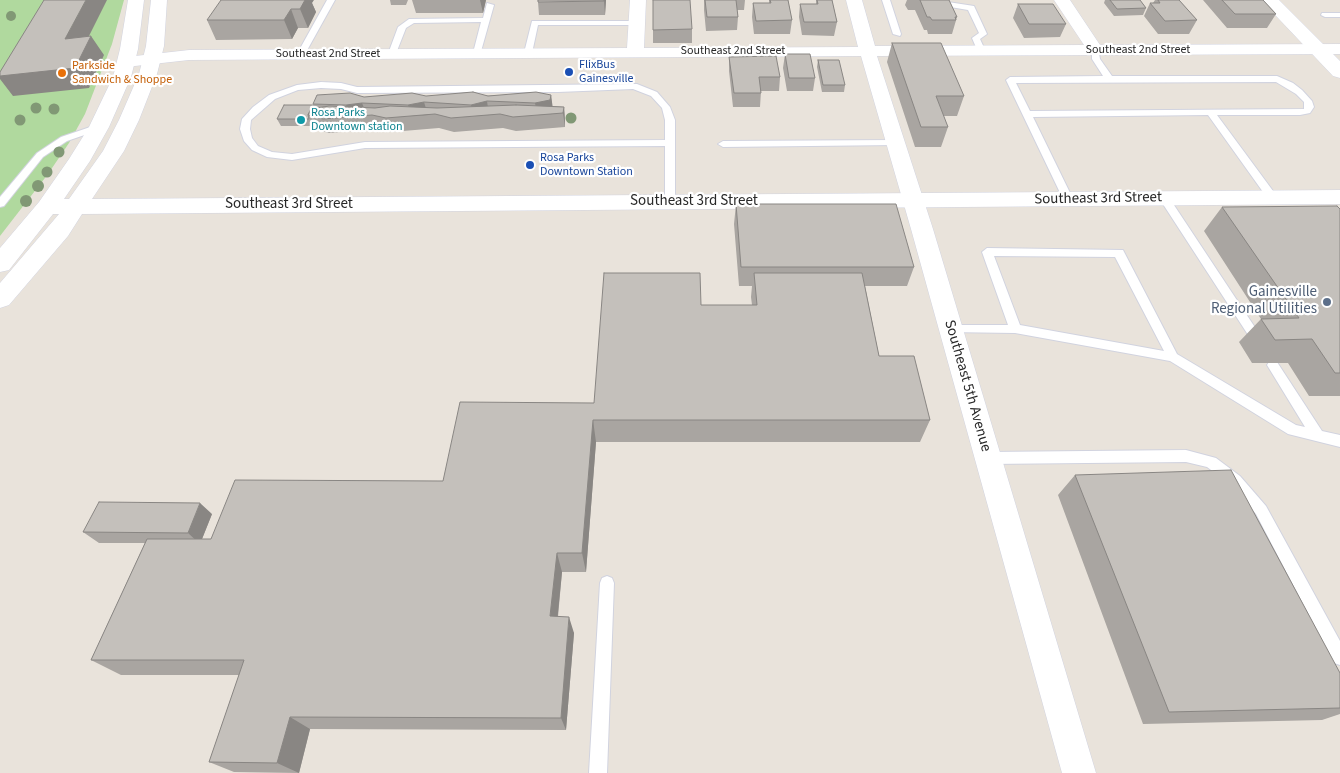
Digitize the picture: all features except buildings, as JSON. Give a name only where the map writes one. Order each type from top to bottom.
[{"type":"street","points":[[0,264],[47,207],[99,127],[114,96],[126,62],[136,0]]},
{"type":"street","points":[[0,298],[60,230],[113,151],[129,120],[148,74],[152,58],[159,0]]},
{"type":"street","points":[[636,52],[638,0]]},
{"type":"street","name":"Southeast 5th Avenue","points":[[854,0],[1079,773]]},
{"type":"street","points":[[1062,0],[1095,50]]},
{"type":"street","points":[[1269,0],[1340,72]]},
{"type":"street","name":"Southeast 2nd Street","points":[[126,62],[189,55],[1340,49]]},
{"type":"street","name":"Southeast 3rd Street","points":[[47,207],[1340,197]]},
{"type":"lane","points":[[301,54],[331,0]]},
{"type":"lane","points":[[886,0],[897,34]]},
{"type":"lane","points":[[921,0],[970,8],[983,34],[976,38],[981,50]]},
{"type":"lane","points":[[477,53],[490,5]]},
{"type":"lane","points":[[1325,15],[1340,15]]},
{"type":"lane","points":[[392,54],[402,27],[412,21],[486,20]]},
{"type":"lane","points":[[528,53],[535,23],[637,23]]},
{"type":"lane","points":[[1095,50],[1096,59],[1109,79]]},
{"type":"lane","points":[[1027,114],[1300,112],[1307,111],[1310,108],[1308,101],[1290,85],[1277,79],[1010,80],[1068,199]]},
{"type":"lane","points":[[669,143],[365,145],[292,157],[270,155],[255,148],[247,139],[245,129],[247,119],[256,109],[272,97],[297,88],[321,85],[341,86],[357,90],[550,89],[634,86],[654,94],[666,107],[670,120],[670,202]]},
{"type":"lane","points":[[1211,114],[1272,197]]},
{"type":"lane","points":[[0,204],[40,155],[64,139],[99,127]]},
{"type":"lane","points":[[722,144],[895,143]]},
{"type":"lane","points":[[1164,198],[1258,342]]},
{"type":"lane","points":[[1015,329],[987,252],[1119,253],[1173,357]]},
{"type":"lane","points":[[950,329],[1015,329],[1173,357],[1293,430],[1340,440]]},
{"type":"lane","points":[[1273,365],[1317,435]]},
{"type":"lane","points":[[988,458],[1186,456],[1211,462],[1236,480],[1261,510],[1340,657]]},
{"type":"lane","points":[[598,773],[607,583]]},
{"type":"green space","points":[[0,0],[124,0],[112,44],[85,114],[69,143],[48,174],[0,236]]},
{"type":"place","name":"FlixBus Gainesville","points":[[569,72]]},
{"type":"place","name":"Parkside Sandwich & Shoppe","points":[[62,73]]},
{"type":"place","name":"Rosa Parks Downtown station","points":[[301,120]]},
{"type":"place","name":"Rosa Parks Downtown Station","points":[[530,165]]},
{"type":"place","name":"Gainesville Regional Utilities","points":[[1327,302]]}]
